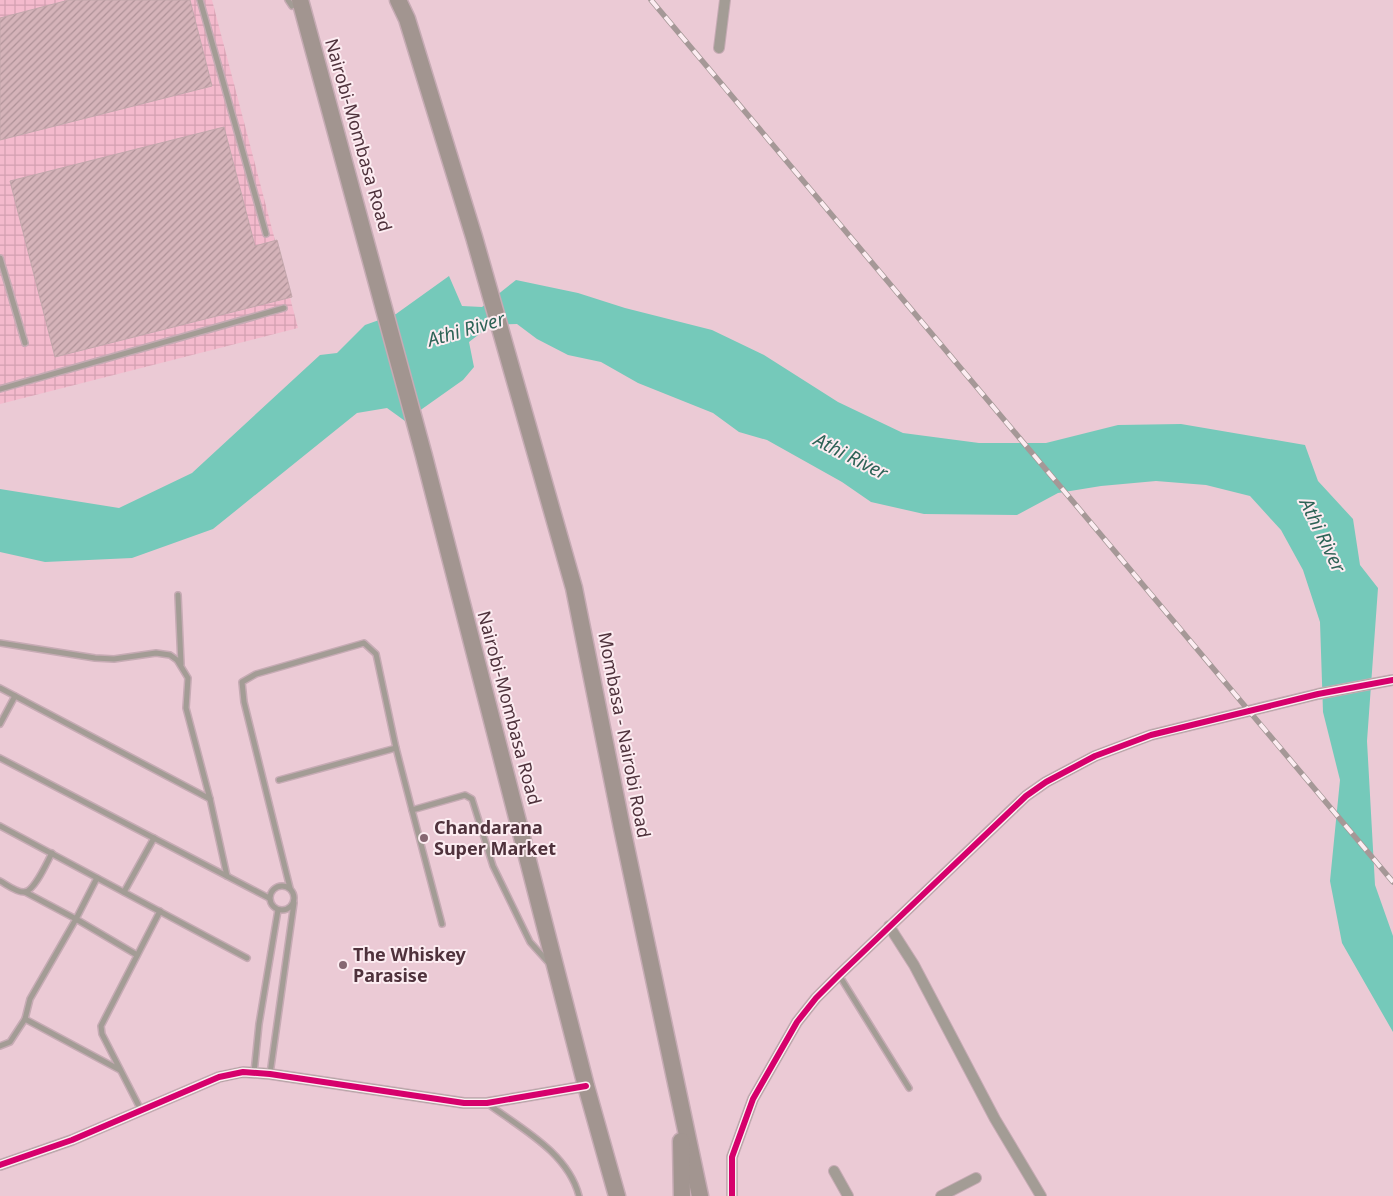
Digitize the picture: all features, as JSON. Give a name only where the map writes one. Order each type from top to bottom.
[{"type":"highway","name":"Mombasa - Nairobi Road","points":[[398,0],[407,19],[474,237],[581,621],[622,828],[681,1100]]},
{"type":"highway","name":"Nairobi-Mombasa Road","points":[[293,2],[318,64],[378,282],[586,1086],[617,1196]]},
{"type":"highway","points":[[681,1100],[682,1196]]},
{"type":"highway","points":[[681,1100],[700,1196]]},
{"type":"street","points":[[719,48],[725,0]]},
{"type":"street","points":[[732,1196],[732,1157],[753,1099],[797,1022],[816,998],[839,975],[1026,796],[1070,768],[1095,756],[1152,735],[1318,694],[1393,680]]},
{"type":"street","points":[[889,926],[914,965],[994,1119],[1042,1196]]},
{"type":"street","points":[[0,1165],[72,1140],[219,1077],[243,1072],[270,1074],[464,1103],[487,1103],[586,1086]]},
{"type":"street","points":[[834,1171],[848,1196]]},
{"type":"street","points":[[940,1196],[976,1178]]},
{"type":"lane","points":[[200,0],[266,234]]},
{"type":"lane","points":[[0,258],[25,343]]},
{"type":"lane","points":[[0,389],[284,308]]},
{"type":"lane","points":[[178,595],[180,664]]},
{"type":"lane","points":[[0,643],[95,658],[114,659],[156,652],[170,655],[180,664],[188,678],[186,708],[210,799],[227,876]]},
{"type":"lane","points":[[270,1074],[295,898],[290,888],[244,702],[242,682],[256,674],[364,643],[376,654],[396,748],[442,924]]},
{"type":"lane","points":[[0,688],[210,799]]},
{"type":"lane","points":[[0,724],[15,696]]},
{"type":"lane","points":[[279,780],[396,748]]},
{"type":"lane","points":[[0,758],[269,898]]},
{"type":"lane","points":[[412,810],[466,795],[472,800],[493,866],[530,942],[557,971]]},
{"type":"lane","points":[[0,826],[247,958]]},
{"type":"lane","points":[[124,892],[154,838]]},
{"type":"lane","points":[[25,892],[34,886],[52,853]]},
{"type":"lane","points":[[0,1046],[10,1042],[25,1019],[30,998],[76,919],[97,878]]},
{"type":"lane","points":[[0,880],[76,919],[137,955]]},
{"type":"lane","points":[[278,910],[270,903],[271,892],[279,886],[290,888]]},
{"type":"lane","points":[[278,910],[290,908],[294,903]]},
{"type":"lane","points":[[254,1072],[259,1024],[278,910]]},
{"type":"lane","points":[[141,1110],[102,1034],[101,1026],[160,911]]},
{"type":"lane","points":[[839,975],[909,1088]]},
{"type":"lane","points":[[25,1019],[120,1070]]},
{"type":"lane","points":[[487,1103],[543,1145],[561,1162],[576,1183],[579,1196]]},
{"type":"shaded area","points":[[0,0],[212,0],[298,328],[0,404]]},
{"type":"water","name":"Athi River","points":[[449,276],[462,306],[482,307],[516,280],[578,293],[625,308],[712,330],[764,355],[838,402],[903,433],[979,443],[1046,443],[1118,425],[1181,424],[1305,445],[1318,481],[1353,519],[1360,565],[1378,588],[1367,741],[1375,885],[1393,936],[1393,1032],[1342,943],[1330,881],[1340,780],[1323,712],[1320,622],[1303,570],[1281,530],[1250,496],[1206,485],[1156,481],[1101,486],[1058,493],[1017,515],[924,514],[871,502],[842,482],[767,440],[739,432],[713,413],[638,383],[601,362],[568,355],[537,339],[517,324],[491,325],[469,342],[474,367],[463,380],[405,421],[387,408],[357,413],[213,529],[132,558],[45,562],[0,552],[0,489],[119,508],[192,473],[320,355],[337,353],[365,325],[396,314]]},
{"type":"building","points":[[69,0],[190,0],[212,86],[0,140],[0,18]]},
{"type":"building","points":[[224,127],[255,246],[277,240],[292,297],[55,357],[10,181]]},
{"type":"railway","points":[[651,0],[1393,882]]},
{"type":"cycle path","points":[[732,1196],[732,1157],[753,1099],[797,1022],[816,998],[839,975],[1026,796],[1046,782],[1095,756],[1151,735],[1318,694],[1393,680]]},
{"type":"cycle path","points":[[0,1165],[72,1140],[219,1077],[243,1072],[270,1074],[464,1103],[487,1103],[586,1086]]},
{"type":"place","name":"Chandarana Super Market","points":[[424,838]]},
{"type":"place","name":"The Whiskey Parasise","points":[[343,965]]}]
